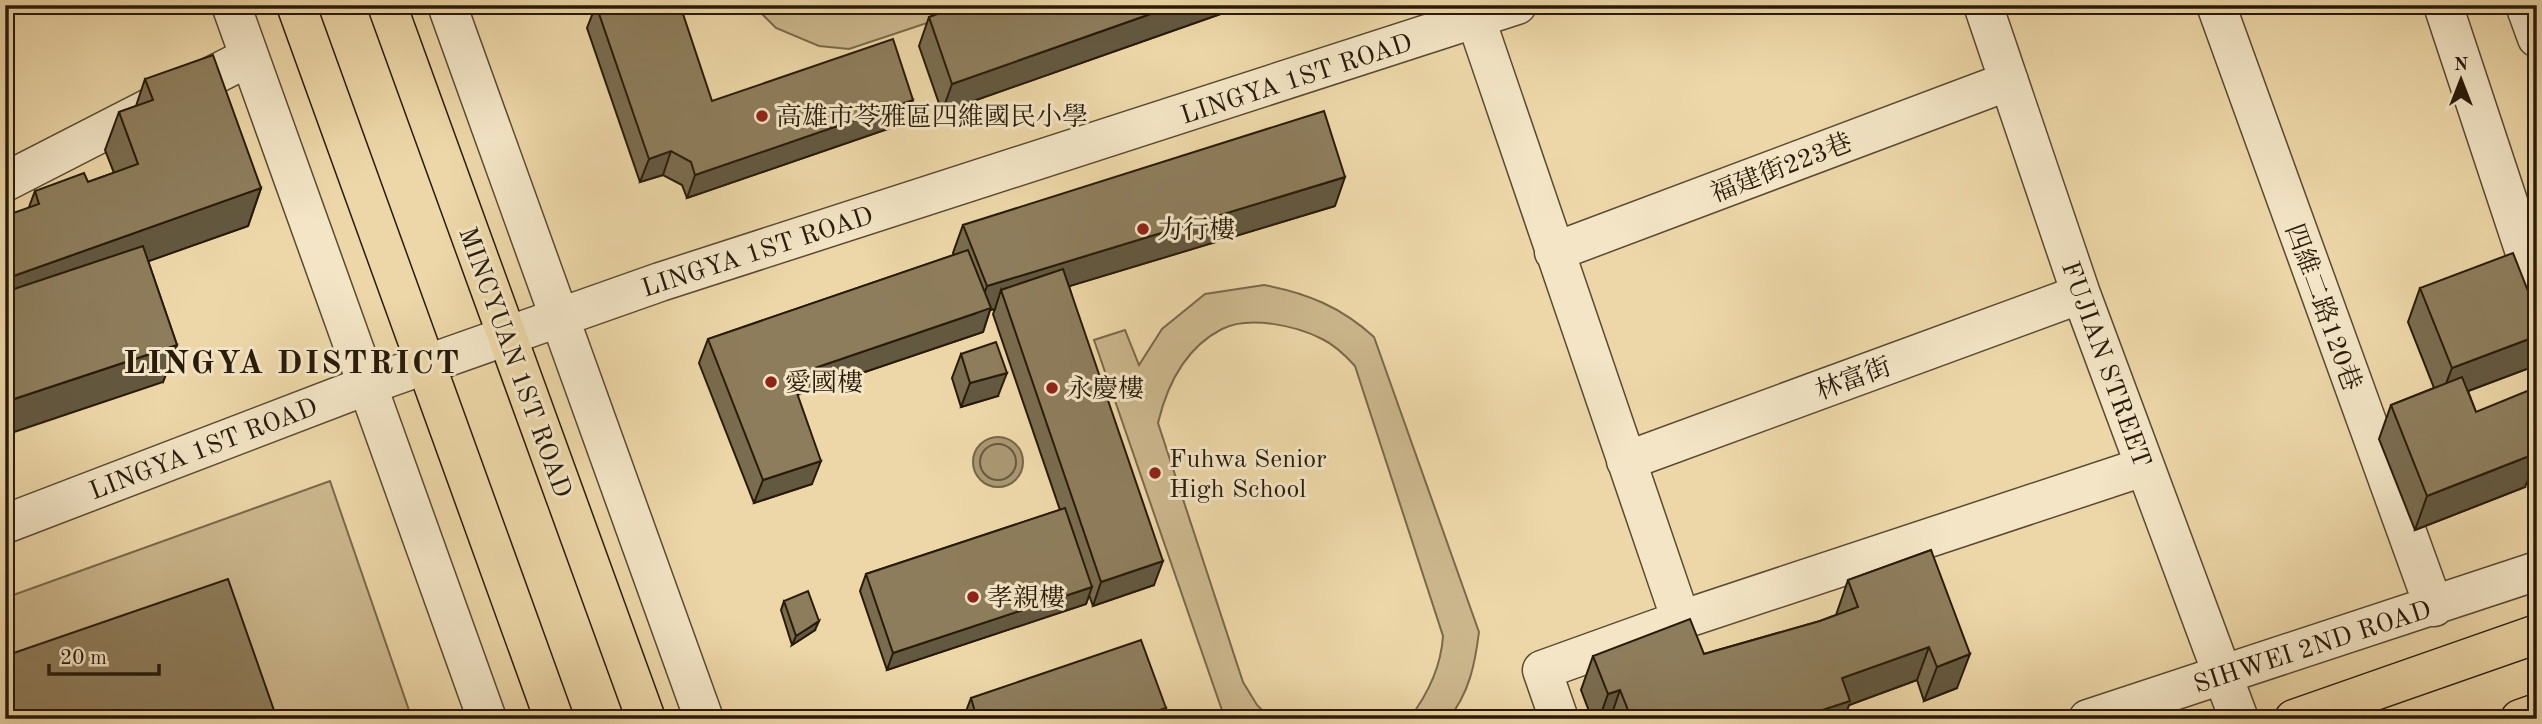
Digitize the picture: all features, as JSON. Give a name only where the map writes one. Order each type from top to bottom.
[{"type":"main road","points":[[296,5],[424,366],[554,719]]},
{"type":"main road","name":"MINCYUAN 1ST ROAD","points":[[387,5],[646,719]]},
{"type":"main road","points":[[2294,719],[2537,634]]},
{"type":"main road","points":[[2520,719],[2537,713]]},
{"type":"street","points":[[231,5],[487,719]]},
{"type":"street","points":[[447,5],[562,317],[704,719]]},
{"type":"street","name":"LINGYA 1ST ROAD","points":[[5,524],[368,385],[660,282],[1474,13],[1517,5]]},
{"type":"street","name":"FUJIAN STREET","points":[[1983,5],[2143,467],[2239,719]]},
{"type":"street","name":"四維二路120巷","points":[[2216,5],[2434,607]]},
{"type":"street","points":[[2525,5],[2537,38]]},
{"type":"street","points":[[2449,7],[2537,289]]},
{"type":"street","points":[[1474,13],[1681,620]]},
{"type":"street","points":[[5,182],[249,57]]},
{"type":"street","name":"福建街223巷","points":[[1554,252],[2009,81]]},
{"type":"street","name":"林富街","points":[[1626,461],[2081,294]]},
{"type":"street","points":[[1559,719],[1542,670],[1681,620],[2143,467]]},
{"type":"street","name":"SIHWEI 2ND ROAD","points":[[2088,719],[2537,571]]},
{"type":"shaded area","points":[[753,5],[981,5],[849,49],[819,46],[776,28]]},
{"type":"shaded area","points":[[1264,285],[1295,292],[1336,309],[1374,337],[1479,632],[1470,678],[1448,719],[1409,719],[1432,680],[1440,659],[1443,636],[1355,366],[1336,347],[1312,334],[1286,326],[1246,323],[1222,329],[1198,346],[1188,357],[1172,382],[1158,423],[1243,682],[1257,705],[1271,719],[1225,719],[1094,340],[1125,330],[1139,365],[1162,329],[1205,294]]},
{"type":"shaded area","points":[[330,481],[412,719],[5,719],[5,598]]},
{"type":"water","points":[[998,437],[1015,445],[1023,462],[1015,479],[998,487],[981,479],[973,462],[981,445]]},
{"type":"building","points":[[596,5],[680,5],[712,101],[893,39],[913,100],[695,175],[691,162],[671,151],[649,159]]},
{"type":"building","points":[[963,5],[1176,5],[952,84],[929,17]]},
{"type":"building","points":[[213,55],[261,188],[5,279],[5,216],[39,204],[35,191],[84,173],[88,182],[138,164],[119,112],[153,100],[145,79]]},
{"type":"building","name":"力行樓","points":[[1324,111],[1345,177],[987,286],[963,225]]},
{"type":"building","points":[[143,246],[177,345],[5,402],[5,292]]},
{"type":"building","name":"愛國樓","points":[[968,250],[991,308],[791,376],[821,461],[763,480],[708,339]]},
{"type":"building","points":[[2513,253],[2537,314],[2537,336],[2452,368],[2420,288]]},
{"type":"building","name":"永慶樓","points":[[1063,269],[1163,561],[1101,582],[1001,290]]},
{"type":"building","points":[[996,342],[1007,373],[970,383],[961,354]]},
{"type":"building","points":[[2462,377],[2476,412],[2537,387],[2537,453],[2427,496],[2391,405]]},
{"type":"building","name":"孝親樓","points":[[1065,508],[1092,587],[893,653],[866,574]]},
{"type":"building","points":[[1931,550],[1970,654],[1937,667],[1929,647],[1842,678],[1850,701],[1795,719],[1744,719],[1738,710],[1716,719],[1622,719],[1620,714],[1628,710],[1620,690],[1608,694],[1593,656],[1690,619],[1704,654],[1820,621],[1858,607],[1848,580]]},
{"type":"building","points":[[228,579],[277,719],[5,719],[5,656]]},
{"type":"building","points":[[808,591],[819,621],[796,636],[784,601]]},
{"type":"building","points":[[1141,640],[1166,708],[1132,719],[977,719],[971,698]]},
{"type":"building","points":[[889,712],[891,719],[869,719]]},
{"type":"place","name":"高雄市苓雅區四維國民小學","points":[[762,116]]},
{"type":"place","name":"力行樓","points":[[1143,229]]},
{"type":"place","name":"愛國樓","points":[[771,382]]},
{"type":"place","name":"永慶樓","points":[[1052,388]]},
{"type":"place","name":"Fuhwa Senior High School","points":[[1155,473]]},
{"type":"place","name":"孝親樓","points":[[973,597]]},
{"type":"district","name":"LINGYA DISTRICT","points":[[292,361]]}]
